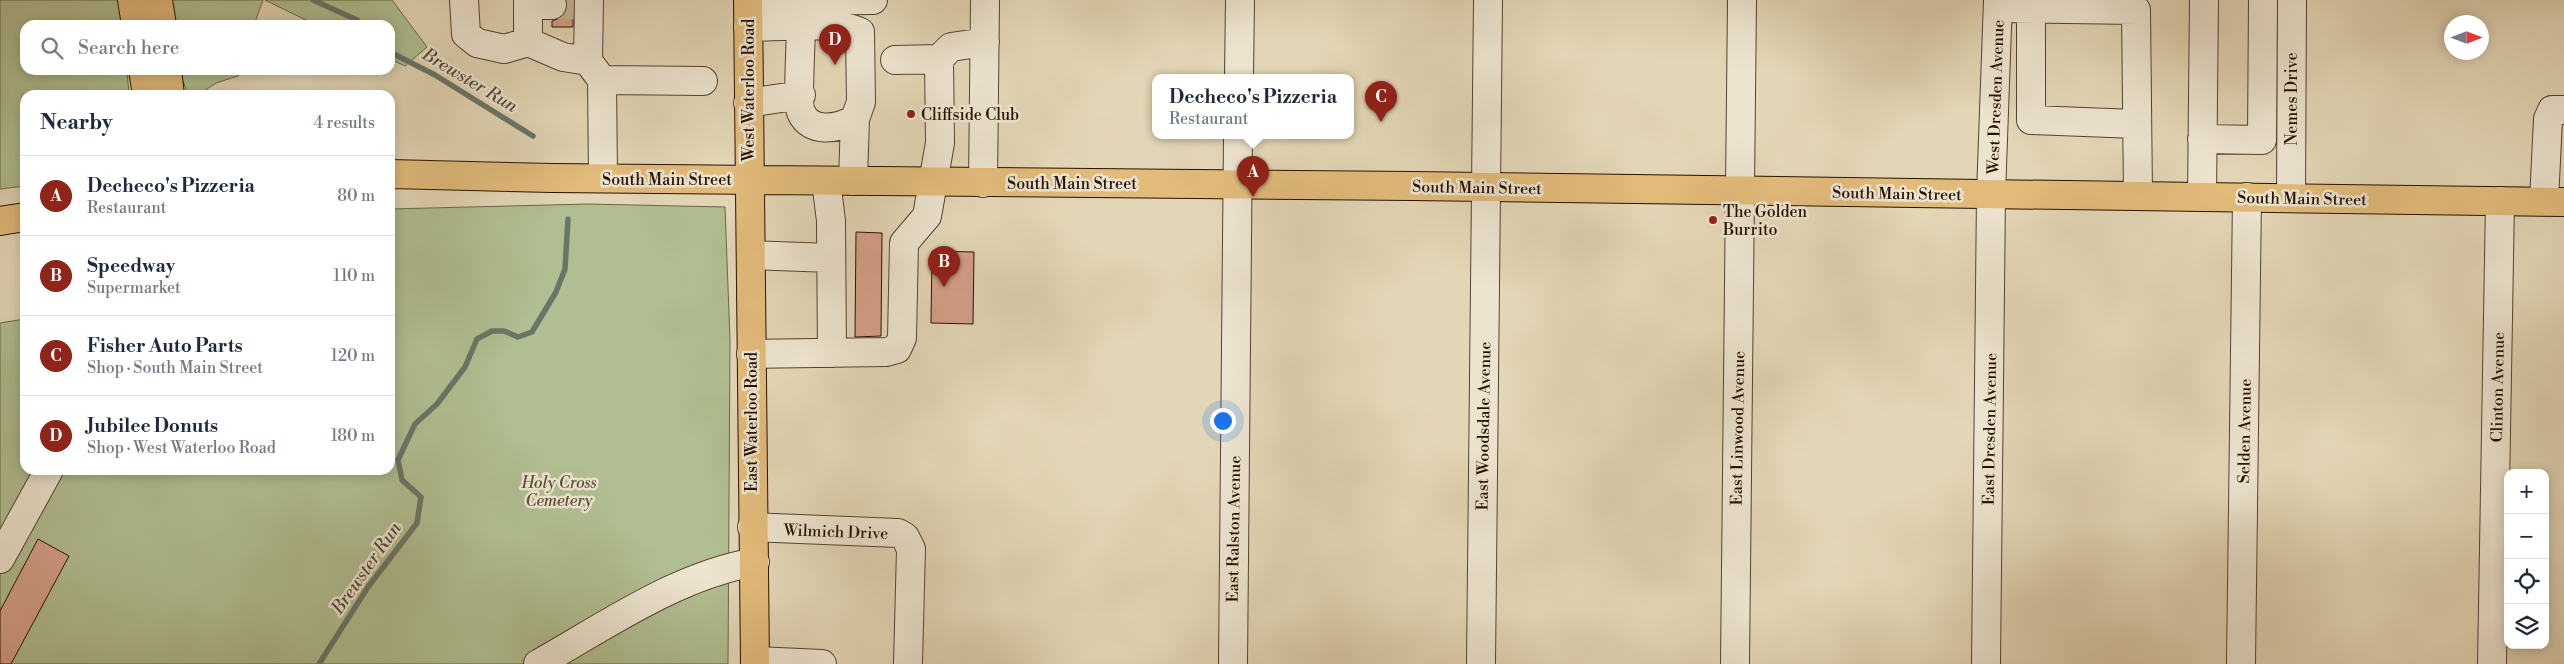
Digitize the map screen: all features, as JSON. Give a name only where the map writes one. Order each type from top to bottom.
[{"type":"main road","points":[[132,0],[135,20]]},
{"type":"main road","points":[[158,0],[161,20]]},
{"type":"main road","name":"West Waterloo Road","points":[[748,9],[749,180]]},
{"type":"main road","points":[[144,75],[146,90]]},
{"type":"main road","points":[[168,75],[169,90]]},
{"type":"main road","name":"South Main Street","points":[[395,174],[983,183],[1237,184],[2554,201]]},
{"type":"main road","name":"East Waterloo Road","points":[[749,180],[755,663]]},
{"type":"main road","points":[[0,221],[20,218]]},
{"type":"street","points":[[464,0],[466,34],[477,43],[504,49],[528,42],[561,3],[595,71],[603,178]]},
{"type":"street","points":[[748,9],[873,0]]},
{"type":"street","points":[[983,183],[985,0]]},
{"type":"street","points":[[1239,74],[1240,0]]},
{"type":"street","name":"East Woodsdale Avenue","points":[[1481,664],[1488,0]]},
{"type":"street","name":"East Linwood Avenue","points":[[1735,664],[1742,0]]},
{"type":"street","points":[[2202,197],[2204,0]]},
{"type":"street","points":[[2202,139],[2262,140],[2263,0]]},
{"type":"street","name":"Nemes Drive","points":[[2291,198],[2292,0]]},
{"type":"street","points":[[1998,4],[2136,5],[2138,196]]},
{"type":"street","name":"West Dresden Avenue","points":[[1991,195],[1998,4]]},
{"type":"street","points":[[2031,4],[2031,120]]},
{"type":"street","points":[[748,9],[801,27],[851,27],[860,32],[861,102],[855,120],[853,181]]},
{"type":"street","points":[[801,27],[801,112],[810,124],[827,128],[841,127],[855,120]]},
{"type":"street","points":[[528,42],[595,71],[703,81]]},
{"type":"street","points":[[895,60],[939,59],[951,48],[985,42]]},
{"type":"street","points":[[751,354],[886,352],[897,349],[902,338],[904,243],[927,216],[940,143],[939,59]]},
{"type":"street","points":[[748,103],[801,95]]},
{"type":"street","points":[[2554,201],[2548,119],[2552,110],[2564,110]]},
{"type":"street","points":[[1994,120],[2136,124]]},
{"type":"street","name":"East Ralston Avenue","points":[[1233,664],[1238,139]]},
{"type":"street","points":[[826,181],[831,221],[832,353]]},
{"type":"street","name":"East Dresden Avenue","points":[[1986,664],[1991,195]]},
{"type":"street","name":"Selden Avenue","points":[[2241,664],[2247,197]]},
{"type":"street","name":"Clinton Avenue","points":[[2492,664],[2500,201]]},
{"type":"street","points":[[751,255],[831,258]]},
{"type":"street","points":[[0,559],[46,475]]},
{"type":"street","name":"Wilmich Drive","points":[[752,527],[898,533],[905,537],[910,549],[908,664]]},
{"type":"street","points":[[538,664],[682,583],[724,567],[754,562]]},
{"type":"street","points":[[755,663],[822,664]]},
{"type":"green space","points":[[0,0],[118,0],[122,20],[20,20],[20,75],[127,75],[129,90],[20,90],[20,187],[0,189]]},
{"type":"green space","points":[[163,0],[263,0],[256,20],[167,20]]},
{"type":"green space","points":[[265,0],[392,0],[427,47],[405,66],[395,61],[395,20],[306,20]]},
{"type":"green space","points":[[181,75],[238,75],[216,83],[206,90],[186,90]]},
{"type":"green space","name":"Holy Cross Cemetery","points":[[588,204],[725,207],[730,340],[728,664],[0,664],[0,323],[20,320],[20,475],[395,475],[395,209]]},
{"type":"building","points":[[566,0],[573,0],[573,27],[552,27],[552,21],[560,18],[566,12]]},
{"type":"building","points":[[856,232],[882,233],[881,336],[855,337]]},
{"type":"building","points":[[932,251],[974,252],[973,324],[931,323]]},
{"type":"building","points":[[38,539],[69,556],[11,664],[0,664],[0,611]]},
{"type":"waterway","name":"Brewster Run","points":[[313,0],[357,20]]},
{"type":"waterway","name":"Brewster Run","points":[[395,55],[435,75],[533,136]]},
{"type":"waterway","name":"Brewster Run","points":[[319,664],[368,587],[417,523],[421,497],[402,480],[398,460],[415,424],[437,404],[465,367],[477,339],[492,331],[504,331],[518,337],[532,332],[556,292],[565,269],[568,219]]},
{"type":"tunnel","points":[[552,5],[577,5]]},
{"type":"place","name":"Jubilee Donuts","points":[[835,65]]},
{"type":"place","name":"Cliffside Club","points":[[911,114]]},
{"type":"place","name":"Fisher Auto Parts","points":[[1381,122]]},
{"type":"place","name":"Decheco's Pizzeria","points":[[1253,197]]},
{"type":"place","name":"The Golden Burrito","points":[[1713,220]]},
{"type":"place","name":"Speedway","points":[[944,287]]}]
